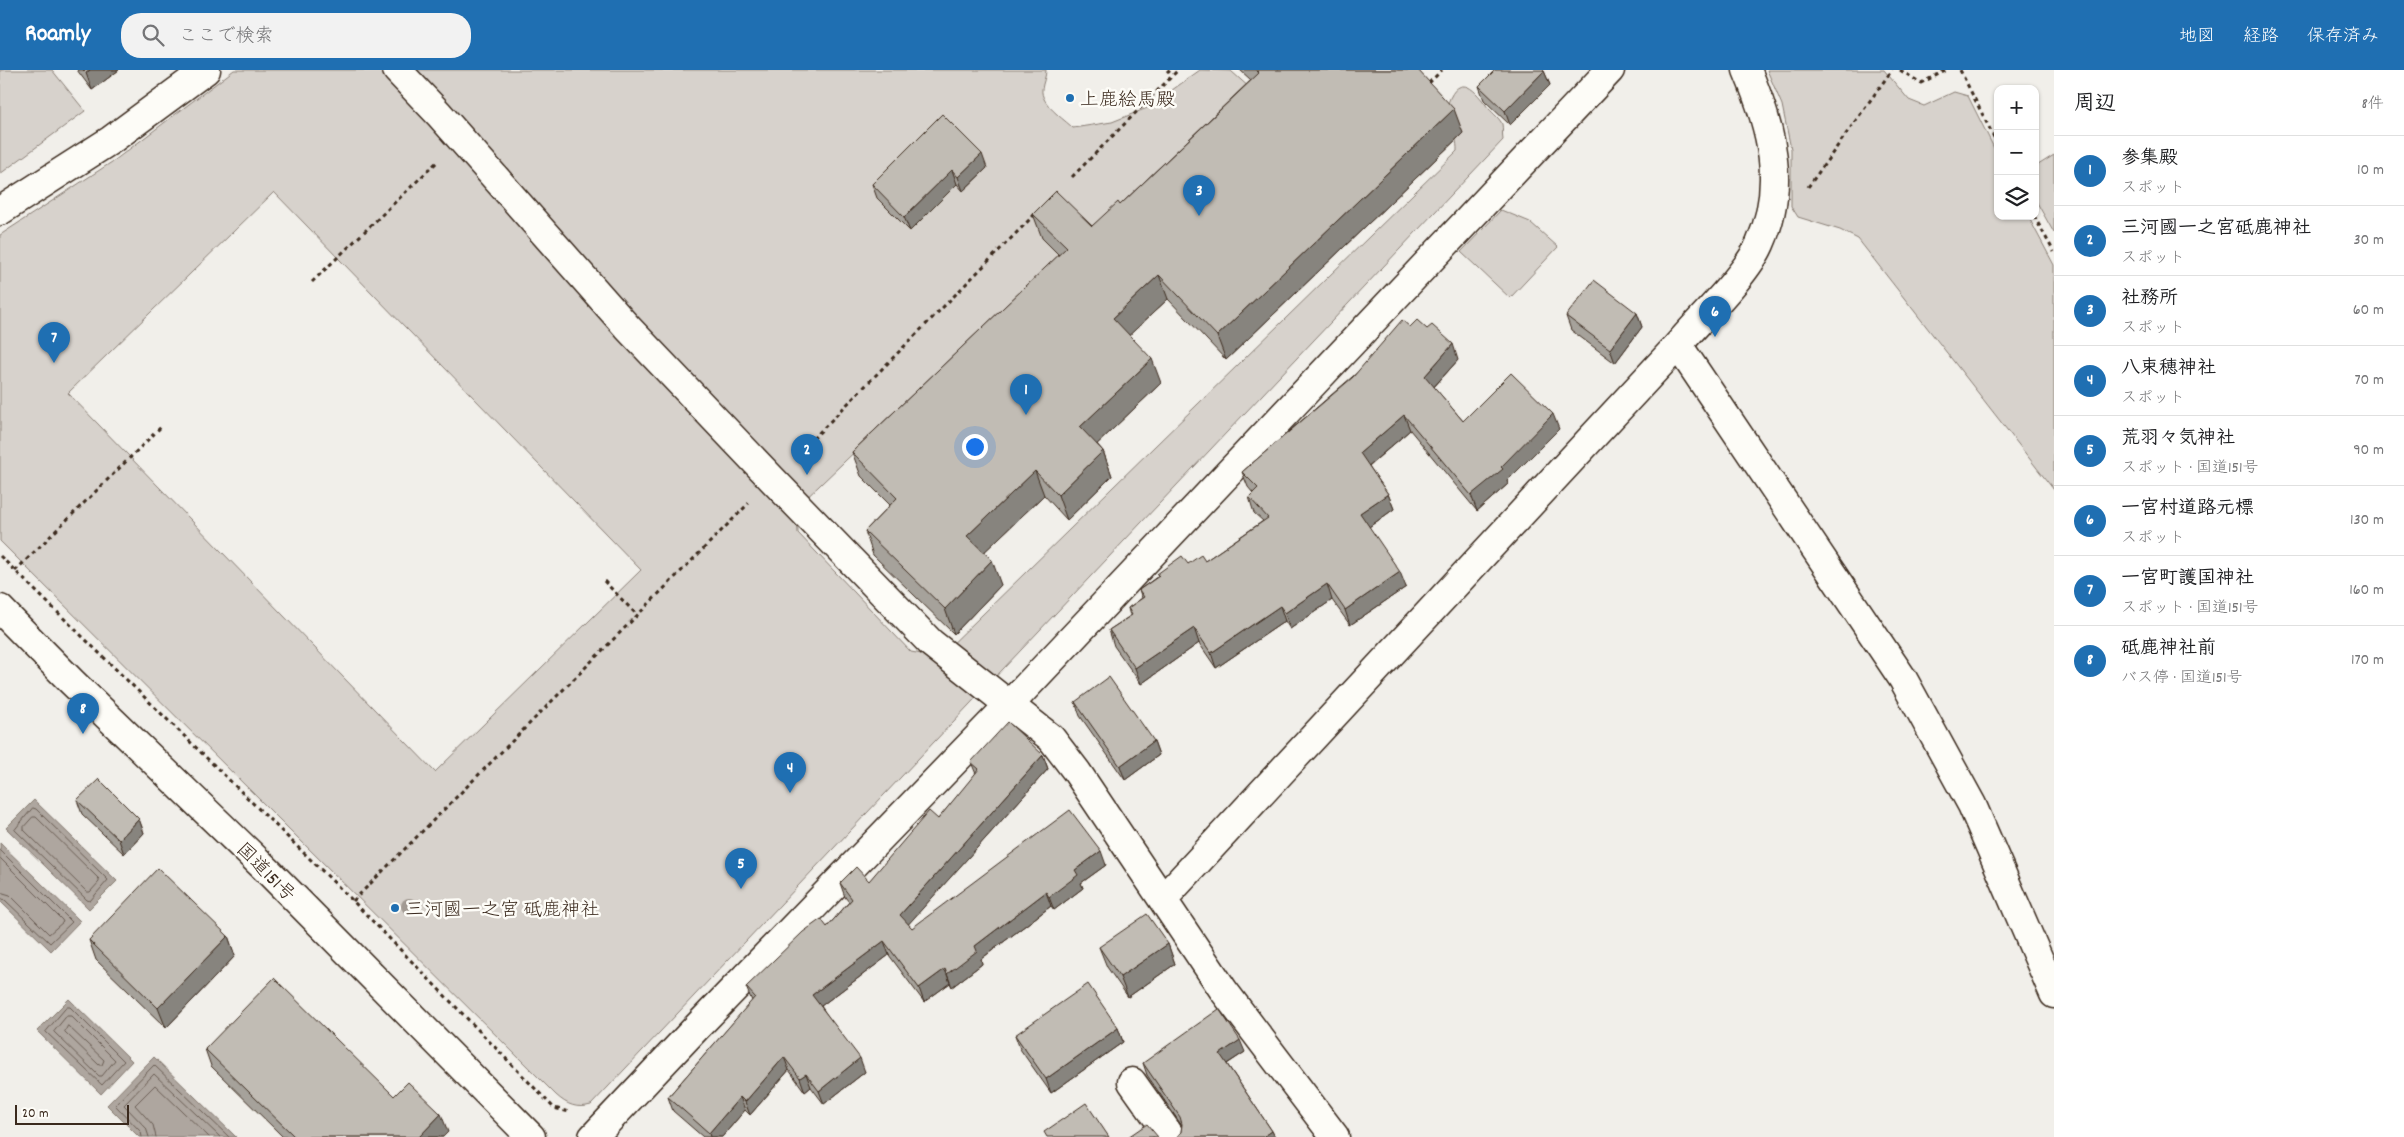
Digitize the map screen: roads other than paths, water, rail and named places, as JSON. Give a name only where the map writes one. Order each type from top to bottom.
[{"type":"main road","points":[[0,211],[110,140],[206,70]]},
{"type":"main road","points":[[397,70],[462,139],[628,328],[932,644],[1051,738],[1224,990],[1329,1135]]},
{"type":"main road","points":[[594,1137],[696,1028],[1009,705],[1610,70]]},
{"type":"main road","points":[[1163,899],[1678,345],[1740,274],[1760,245],[1774,207],[1773,153],[1764,111],[1747,70]]},
{"type":"main road","points":[[1678,345],[1903,679],[1972,804],[2054,994]]},
{"type":"main road","name":"国道151号","points":[[0,609],[72,682],[269,872],[531,1137]]},
{"type":"main road","points":[[1132,1082],[1171,1137]]},
{"type":"water","points":[[34,800],[117,881],[89,909],[6,828]]},
{"type":"water","points":[[0,843],[80,921],[51,951],[0,901]]},
{"type":"water","points":[[69,999],[132,1061],[101,1094],[37,1031]]},
{"type":"water","points":[[154,1057],[236,1137],[139,1137],[107,1105]]},
{"type":"place","name":"上鹿絵馬殿","points":[[1070,98]]},
{"type":"place","name":"社務所","points":[[1199,216]]},
{"type":"place","name":"一宮村道路元標","points":[[1715,337]]},
{"type":"place","name":"一宮町護国神社","points":[[54,363]]},
{"type":"place","name":"参集殿","points":[[1026,415]]},
{"type":"place","name":"三河國一之宮砥鹿神社","points":[[807,475]]},
{"type":"place","name":"砥鹿神社前","points":[[83,734]]},
{"type":"place","name":"八束穂神社","points":[[790,793]]},
{"type":"place","name":"荒羽々気神社","points":[[741,889]]},
{"type":"place","name":"三河國一之宮 砥鹿神社","points":[[395,908]]}]
